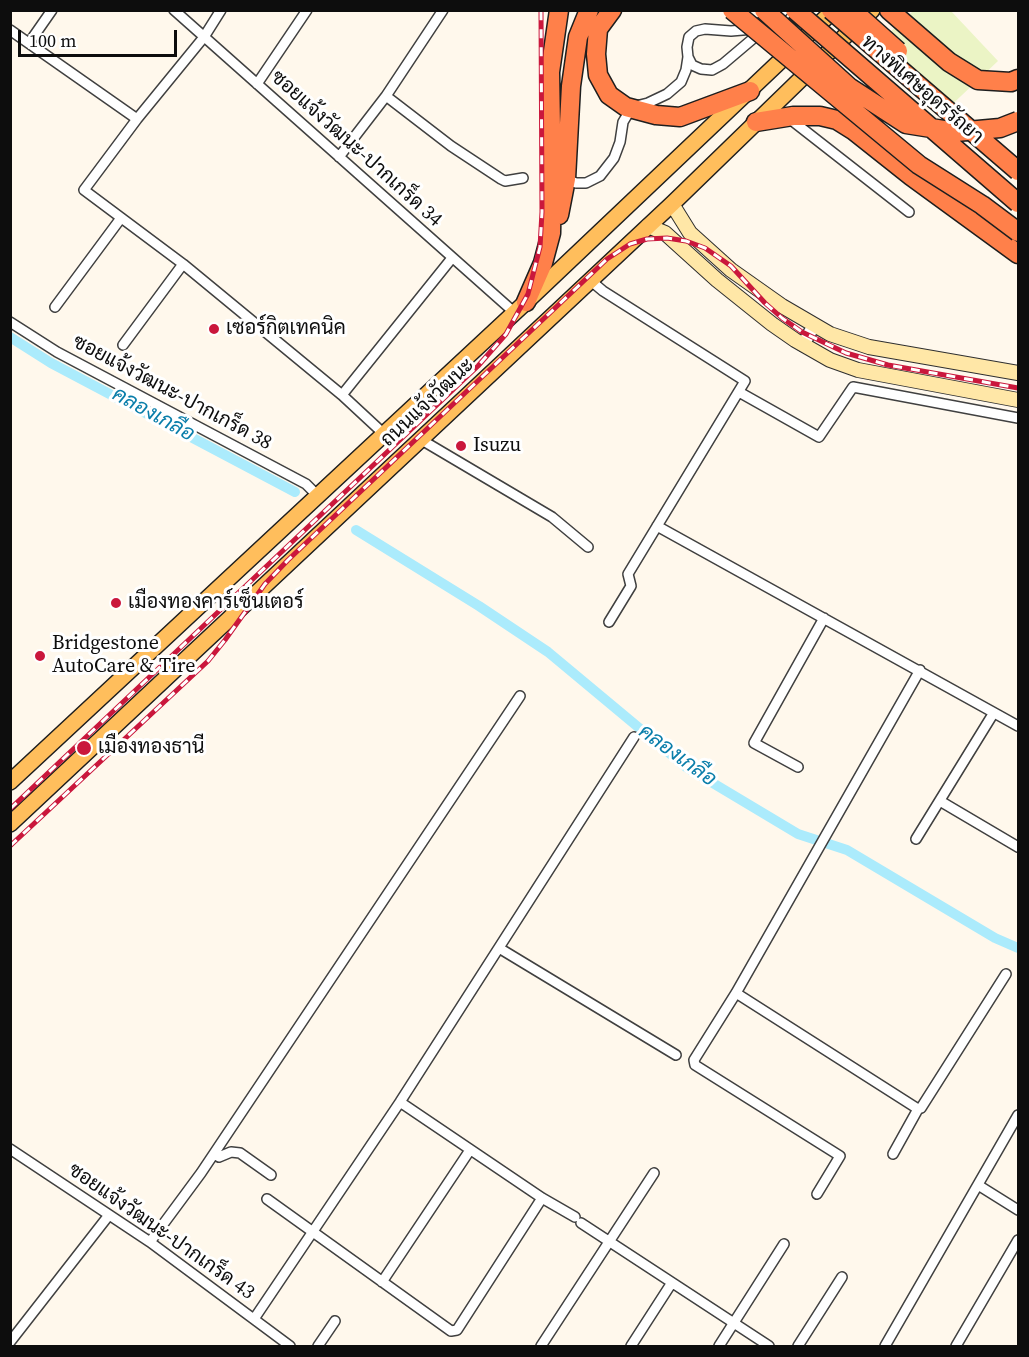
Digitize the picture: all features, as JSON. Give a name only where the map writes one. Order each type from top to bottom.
[{"type":"highway","points":[[551,233],[550,72],[559,10]]},
{"type":"highway","points":[[521,308],[543,263],[551,233],[560,213],[566,179],[571,86],[578,37],[589,10]]},
{"type":"highway","points":[[612,10],[598,29],[596,54],[598,75],[609,95],[626,107],[656,115],[680,117],[750,91]]},
{"type":"highway","points":[[732,10],[919,165],[982,205],[1018,232]]},
{"type":"highway","name":"ทางพิเศษอุดรรัถยา","points":[[795,10],[1018,203]]},
{"type":"highway","points":[[852,10],[1018,155]]},
{"type":"highway","points":[[889,10],[949,62],[978,80],[1011,82],[1018,79]]},
{"type":"highway","name":"ทางพิเศษอุดรรัถยา","points":[[830,12],[1018,171]]},
{"type":"highway","points":[[767,17],[849,87],[906,124],[956,132],[1000,128],[1018,121]]},
{"type":"highway","points":[[756,122],[787,117],[820,116],[837,120],[1018,254]]},
{"type":"main road","name":"ถนนแจ้งวัฒนะ","points":[[10,824],[672,204],[872,10]]},
{"type":"main road","name":"ถนนแจ้งวัฒนะ","points":[[10,782],[521,308],[830,12]]},
{"type":"main road","points":[[672,204],[690,233],[731,270],[782,306],[814,325],[849,342],[869,347],[1018,373]]},
{"type":"main road","points":[[648,226],[665,234],[772,324],[831,360],[858,370],[1018,400]]},
{"type":"street","points":[[29,43],[52,10]]},
{"type":"street","name":"ซอยแจ้งวัฒนะ-ปากเกร็ด 34","points":[[174,10],[452,258],[521,308]]},
{"type":"street","points":[[221,10],[204,37],[137,119],[84,190],[183,264],[342,395],[384,434]]},
{"type":"street","points":[[257,84],[307,10]]},
{"type":"street","points":[[339,157],[386,96],[443,10]]},
{"type":"street","points":[[756,10],[766,15],[775,10]]},
{"type":"street","points":[[566,179],[576,183],[586,183],[600,176],[614,158],[620,142],[623,122],[632,107],[648,103],[667,94],[681,82],[686,70],[689,37],[696,31],[705,28],[745,31],[767,17],[784,10]]},
{"type":"street","points":[[688,57],[692,65],[712,70],[723,64],[767,17]]},
{"type":"street","points":[[10,30],[137,119]]},
{"type":"street","points":[[386,96],[451,146],[501,179],[505,181],[523,178]]},
{"type":"street","points":[[787,117],[909,212]]},
{"type":"street","points":[[55,307],[121,218]]},
{"type":"street","points":[[342,395],[452,258]]},
{"type":"street","points":[[123,345],[183,264]]},
{"type":"street","points":[[590,280],[603,291],[746,381],[628,574],[631,586],[609,622]]},
{"type":"street","name":"ซอยแจ้งวัฒนะ-ปากเกร็ด 38","points":[[10,322],[57,352],[306,484],[317,495]]},
{"type":"street","points":[[803,345],[814,325]]},
{"type":"street","points":[[739,392],[819,437],[853,387],[1018,418]]},
{"type":"street","points":[[420,440],[552,517],[588,547]]},
{"type":"street","points":[[657,526],[1018,726]]},
{"type":"street","points":[[798,767],[754,743],[824,618]]},
{"type":"street","points":[[817,1194],[840,1156],[695,1065],[694,1060],[736,993],[920,670]]},
{"type":"street","points":[[150,1242],[214,1154],[520,696]]},
{"type":"street","points":[[916,839],[993,714]]},
{"type":"street","points":[[254,1319],[400,1102],[634,737]]},
{"type":"street","points":[[940,801],[1018,847]]},
{"type":"street","points":[[499,948],[676,1055]]},
{"type":"street","points":[[893,1154],[918,1109],[921,1108],[1006,974]]},
{"type":"street","points":[[736,993],[918,1109]]},
{"type":"street","points":[[400,1102],[769,1347]]},
{"type":"street","points":[[885,1347],[1018,1115]]},
{"type":"street","name":"ซอยแจ้งวัฒนะ-ปากเกร็ด 43","points":[[10,1149],[150,1242],[289,1346]]},
{"type":"street","points":[[381,1282],[470,1150]]},
{"type":"street","points":[[214,1154],[219,1156],[231,1152],[240,1153],[271,1175]]},
{"type":"street","points":[[541,1347],[654,1173]]},
{"type":"street","points":[[978,1185],[1018,1210]]},
{"type":"street","points":[[267,1199],[381,1282],[451,1330],[457,1330],[542,1198]]},
{"type":"street","points":[[10,1342],[109,1215]]},
{"type":"street","points":[[956,1347],[1018,1240]]},
{"type":"street","points":[[719,1347],[784,1244]]},
{"type":"street","points":[[798,1347],[842,1277]]},
{"type":"street","points":[[631,1347],[671,1284]]},
{"type":"street","points":[[318,1347],[335,1321]]},
{"type":"green space","points":[[913,11],[951,11],[998,61],[942,114],[877,44]]},
{"type":"waterway","name":"คลองเกลือ","points":[[10,337],[51,363],[295,492]]},
{"type":"waterway","name":"คลองเกลือ","points":[[356,530],[479,606],[548,652],[686,767],[798,834],[847,850],[995,938],[1018,948]]},
{"type":"railway","points":[[10,809],[478,366],[506,334],[528,294],[540,247],[542,212],[541,10]]},
{"type":"railway","points":[[10,846],[208,661],[265,584],[288,560],[607,259],[630,244],[647,239],[667,238],[686,241],[705,248],[731,266],[782,318],[802,332],[846,353],[888,365],[1018,388]]},
{"type":"place","name":"เซอร์กิตเทคนิค","points":[[214,329]]},
{"type":"place","name":"Isuzu","points":[[461,446]]},
{"type":"place","name":"เมืองทองคาร์เซ็นเตอร์","points":[[116,603]]},
{"type":"place","name":"Bridgestone AutoCare & Tire","points":[[40,656]]},
{"type":"place","name":"เมืองทองธานี","points":[[84,748]]}]
